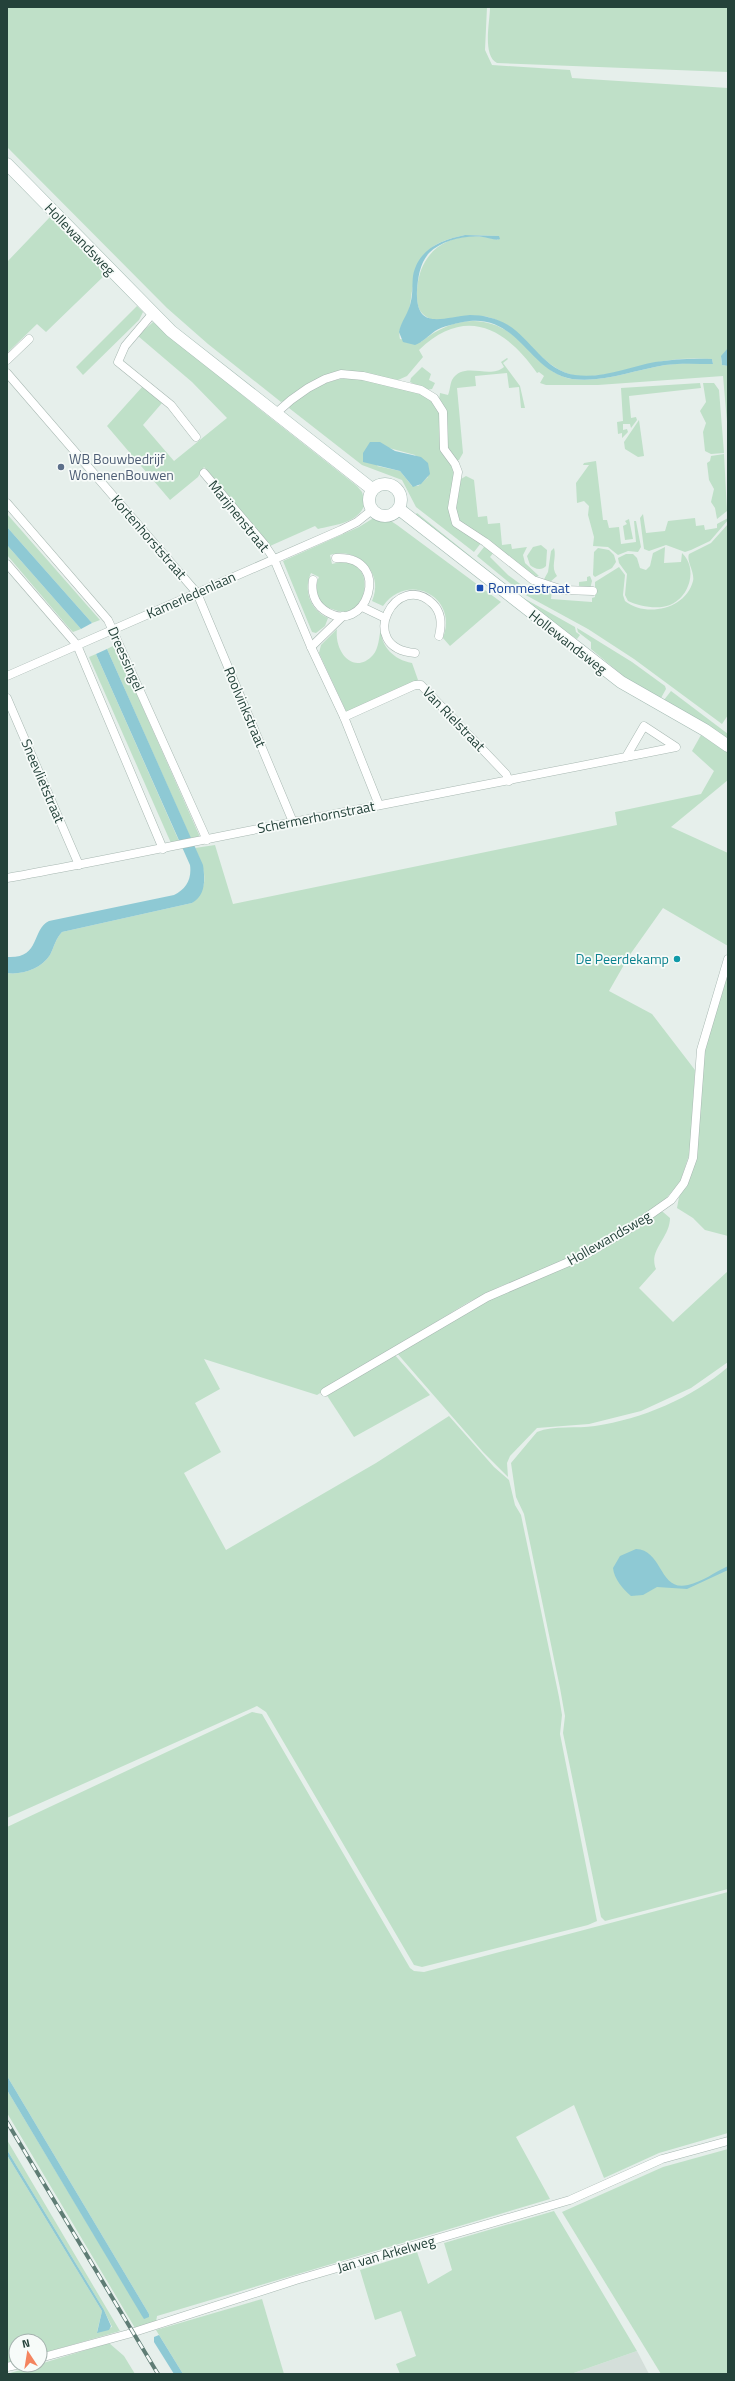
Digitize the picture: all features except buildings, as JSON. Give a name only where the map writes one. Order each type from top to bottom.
[{"type":"main road","name":"Hollewandsweg","points":[[7,164],[153,313],[198,354],[372,489]]},
{"type":"main road","points":[[383,484],[395,487],[401,498],[399,509],[386,516],[376,514],[372,510],[369,500],[372,489],[383,484]]},
{"type":"main road","name":"Hollewandsweg","points":[[399,509],[620,682],[706,730],[728,746]]},
{"type":"street","points":[[153,313],[125,346],[118,362],[171,405],[196,437]]},
{"type":"street","points":[[7,360],[29,339]]},
{"type":"street","name":"Kortenhorststraat","points":[[7,373],[197,592]]},
{"type":"street","points":[[275,414],[283,406],[308,388],[341,374],[363,376],[421,390],[434,398],[443,412],[444,449],[456,464],[458,472],[452,508],[456,523],[481,539],[533,580],[563,590],[593,591]]},
{"type":"street","name":"Marijnenstraat","points":[[204,473],[264,544],[274,559]]},
{"type":"street","name":"Dreessingel","points":[[7,503],[108,620],[207,840]]},
{"type":"street","name":"Kamerledenlaan","points":[[7,676],[346,527],[372,510]]},
{"type":"street","points":[[313,580],[313,594],[320,606],[333,615],[343,616],[350,614],[362,606],[370,592],[370,584],[365,570],[350,559],[336,558]]},
{"type":"street","points":[[274,559],[310,647],[344,717],[379,805]]},
{"type":"street","points":[[7,564],[77,645],[163,849]]},
{"type":"street","name":"Roolvinkstraat","points":[[197,592],[293,822]]},
{"type":"street","points":[[415,653],[406,652],[391,643],[384,628],[385,618],[388,611],[398,600],[412,596],[422,597],[430,601],[440,615],[442,626],[439,636]]},
{"type":"street","points":[[362,606],[385,618]]},
{"type":"street","points":[[310,647],[343,616]]},
{"type":"street","name":"Van Rielstraat","points":[[344,717],[414,685],[421,685],[506,774],[509,781]]},
{"type":"street","name":"Sneevlietstraat","points":[[7,698],[79,865]]},
{"type":"street","name":"Schermerhornstraat","points":[[7,878],[179,846],[293,822],[509,781],[676,747],[644,726],[626,757]]},
{"type":"street","name":"Hollewandsweg","points":[[325,1392],[475,1303],[585,1255],[634,1226],[671,1200],[682,1187],[693,1158],[701,1050],[728,959]]},
{"type":"street","name":"Jan van Arkelweg","points":[[48,2356],[128,2334],[296,2280],[570,2200],[667,2157],[728,2141]]},
{"type":"shaded area","points":[[637,2351],[649,2374],[571,2374]]},
{"type":"green space","points":[[7,7],[487,7],[485,50],[492,65],[570,70],[572,78],[728,88],[728,348],[721,358],[722,365],[728,366],[728,433],[723,376],[598,385],[546,385],[540,383],[544,376],[539,372],[537,373],[525,357],[512,344],[498,334],[483,328],[468,326],[452,329],[436,336],[419,350],[423,357],[407,376],[398,380],[352,372],[281,402],[208,344],[167,308],[7,147]],"holes":[[[465,235],[499,236],[498,240],[468,236],[443,244],[433,251],[425,262],[420,274],[417,300],[421,313],[438,321],[480,316],[500,321],[519,335],[545,360],[566,373],[577,376],[615,373],[653,363],[676,359],[712,359],[713,364],[671,364],[607,378],[584,380],[572,379],[557,374],[538,359],[509,332],[484,322],[471,321],[446,327],[433,333],[421,342],[400,339],[399,335],[402,324],[409,310],[415,274],[423,256],[428,250],[444,241]]]},
{"type":"green space","points":[[490,7],[728,7],[728,72],[497,63],[492,59],[488,46]]},
{"type":"green space","points":[[50,217],[106,274],[46,332],[37,324],[7,353],[7,262]]},
{"type":"green space","points":[[137,306],[143,312],[139,320],[83,375],[76,367]]},
{"type":"green space","points":[[153,322],[258,408],[357,486],[362,492],[365,503],[358,515],[339,524],[318,529],[315,526],[270,546],[204,467],[198,477],[170,500],[107,426],[143,386],[162,403],[143,425],[174,461],[227,418],[192,382],[138,336]]},
{"type":"green space","points":[[507,358],[508,359],[503,363],[520,386],[525,408],[521,408],[519,387],[509,388],[507,373],[475,376],[476,386],[457,388],[463,453],[459,460],[456,460],[448,452],[439,400],[440,393],[448,395],[452,380],[457,374],[463,371],[491,372],[498,370],[504,367],[501,362]]},
{"type":"green space","points":[[422,367],[431,374],[429,380],[435,383],[432,389],[426,390],[410,382],[411,378]]},
{"type":"green space","points":[[351,377],[407,388],[427,397],[439,409],[441,427],[454,469],[450,516],[452,521],[481,543],[474,552],[416,507],[402,480],[362,465],[289,408],[299,396],[307,391],[326,383]],"holes":[[[389,448],[415,455],[428,477],[418,486],[412,486],[400,471],[377,466]]]},
{"type":"green space","points":[[700,383],[701,388],[629,396],[631,418],[636,417],[637,420],[631,428],[630,424],[623,424],[623,430],[627,429],[628,432],[622,438],[622,433],[618,434],[617,422],[623,421],[621,388]]},
{"type":"green space","points":[[703,383],[714,383],[719,390],[724,453],[711,454],[705,451],[703,432],[706,423],[700,411],[706,402]]},
{"type":"green space","points":[[639,420],[644,456],[638,457],[625,449],[624,442]]},
{"type":"green space","points":[[724,454],[727,511],[717,519],[715,508],[711,502],[714,489],[709,480],[707,463],[710,461],[711,456]]},
{"type":"green space","points":[[596,461],[603,520],[607,520],[609,528],[619,527],[621,544],[636,542],[634,521],[636,521],[641,547],[638,552],[628,551],[618,555],[608,547],[593,546],[594,537],[588,515],[589,506],[584,501],[577,503],[576,483],[589,465],[583,465],[584,463]]},
{"type":"green space","points":[[466,476],[474,480],[478,517],[487,516],[488,524],[500,523],[502,545],[511,544],[512,549],[527,547],[523,555],[525,563],[539,576],[535,577],[460,523],[455,515],[461,479]]},
{"type":"green space","points":[[417,513],[520,596],[575,627],[576,632],[580,635],[577,639],[540,615],[414,516]]},
{"type":"green space","points":[[7,514],[100,620],[92,623],[7,527]]},
{"type":"green space","points":[[643,514],[646,533],[665,531],[668,521],[695,518],[696,526],[704,525],[705,530],[717,528],[717,524],[728,518],[728,520],[710,541],[691,550],[685,552],[666,545],[649,551],[644,549],[640,518]]},
{"type":"green space","points":[[372,519],[388,519],[501,602],[450,646],[443,638],[446,623],[444,611],[438,601],[428,594],[417,590],[405,590],[393,596],[383,606],[372,601],[375,591],[375,581],[372,572],[359,558],[350,554],[340,553],[330,555],[332,564],[348,563],[358,568],[363,577],[365,587],[362,598],[356,607],[347,612],[328,608],[322,603],[317,593],[317,583],[319,577],[311,573],[308,586],[310,599],[317,610],[328,618],[325,626],[316,633],[312,632],[283,561],[359,527]]},
{"type":"green space","points":[[629,519],[633,539],[625,540],[623,526],[627,524],[625,521]]},
{"type":"green space","points":[[728,524],[728,715],[722,724],[634,659],[588,629],[522,593],[477,556],[484,547],[487,546],[494,552],[490,557],[508,575],[527,589],[532,583],[552,591],[551,599],[592,602],[592,598],[595,597],[595,582],[619,567],[625,575],[623,595],[625,601],[634,606],[654,610],[674,604],[689,591],[693,581],[693,574],[688,557],[689,554],[711,543]]},
{"type":"green space","points":[[7,545],[81,629],[73,632],[69,628],[7,555]]},
{"type":"green space","points":[[541,545],[547,550],[546,566],[542,569],[538,569],[530,565],[527,556],[533,547]]},
{"type":"green space","points":[[665,547],[664,563],[681,562],[682,553],[690,566],[690,582],[683,596],[670,605],[660,607],[643,606],[628,601],[625,595],[627,574],[619,563],[618,558],[626,554],[633,554],[637,558],[640,568],[646,570],[650,566],[653,553]]},
{"type":"green space","points":[[554,548],[554,569],[557,576],[550,582],[543,581],[548,572],[551,551]]},
{"type":"green space","points":[[598,548],[609,550],[614,555],[616,562],[612,568],[595,577],[593,575],[594,552]]},
{"type":"green space","points":[[590,576],[592,581],[590,589],[579,589],[579,582],[587,581],[587,577]]},
{"type":"green space","points":[[381,628],[383,641],[389,651],[399,659],[412,663],[418,680],[347,713],[319,653],[321,645],[337,629],[337,638],[342,653],[352,662],[359,663],[366,661],[375,652],[378,645]]},
{"type":"green space","points":[[577,628],[632,662],[665,686],[666,689],[661,698],[633,684],[591,649],[591,642],[578,632]]},
{"type":"green space","points":[[115,645],[200,837],[191,839],[107,649]]},
{"type":"green space","points":[[96,654],[179,841],[171,843],[89,657]]},
{"type":"green space","points":[[671,691],[728,734],[728,741],[664,700]]},
{"type":"green space","points":[[701,735],[728,753],[728,780],[671,827],[728,853],[728,946],[663,908],[629,956],[609,991],[652,1014],[695,1070],[690,1152],[680,1182],[663,1202],[593,1247],[541,1271],[501,1286],[467,1303],[317,1395],[204,1359],[220,1389],[195,1403],[221,1452],[184,1473],[226,1550],[376,1463],[449,1416],[494,1467],[509,1480],[515,1505],[521,1515],[559,1697],[562,1715],[560,1734],[597,1921],[588,1925],[422,1967],[414,1965],[266,1712],[257,1706],[7,1818],[7,973],[25,972],[42,964],[50,955],[62,932],[192,903],[202,890],[204,883],[203,870],[195,848],[215,845],[233,904],[617,825],[615,812],[701,794],[714,771],[692,751]]},
{"type":"green space","points":[[728,966],[728,1236],[705,1230],[693,1218],[677,1208],[679,1197],[687,1184],[705,1042]]},
{"type":"green space","points":[[659,1212],[663,1212],[670,1218],[669,1225],[655,1256],[654,1262],[656,1269],[639,1288],[673,1322],[728,1271],[728,1362],[691,1388],[641,1411],[589,1424],[537,1428],[510,1456],[507,1463],[508,1477],[483,1452],[396,1352],[484,1300],[555,1271]]},
{"type":"green space","points":[[394,1354],[430,1395],[354,1437],[326,1394]]},
{"type":"green space","points":[[728,1367],[728,1889],[605,1921],[601,1917],[563,1733],[565,1716],[560,1688],[524,1514],[516,1497],[511,1463],[537,1432],[558,1428],[595,1426],[631,1418],[666,1406],[699,1388]]},
{"type":"green space","points":[[252,1712],[262,1714],[410,1968],[414,1971],[424,1972],[728,1892],[728,2133],[659,2153],[604,2178],[574,2105],[516,2137],[550,2199],[157,2316],[156,2322],[135,2328],[7,2113],[7,2090],[144,2318],[149,2314],[7,2076],[7,1827]]},
{"type":"green space","points":[[7,2140],[120,2331],[48,2352],[48,2333],[8,2333],[7,2363],[7,2155],[102,2311],[97,2332],[112,2327],[104,2310],[7,2150]]},
{"type":"green space","points":[[728,2149],[728,2374],[661,2374],[562,2212],[663,2167]]},
{"type":"green space","points":[[554,2211],[637,2351],[571,2374],[400,2374],[396,2364],[416,2356],[401,2311],[375,2320],[360,2270],[417,2252],[428,2284],[452,2270],[444,2243]]},
{"type":"green space","points":[[262,2299],[284,2374],[183,2374],[156,2330]]},
{"type":"green space","points":[[109,2343],[124,2356],[135,2374],[7,2374],[48,2373],[48,2362]]},
{"type":"water","points":[[465,235],[499,236],[500,239],[494,240],[483,237],[469,237],[454,239],[434,248],[429,253],[419,275],[417,290],[418,303],[421,312],[426,317],[441,319],[475,315],[499,320],[516,331],[539,354],[555,367],[564,372],[575,375],[585,376],[605,374],[655,362],[676,359],[712,359],[713,364],[665,365],[607,378],[584,380],[572,379],[557,374],[544,366],[510,333],[497,325],[482,321],[463,322],[445,326],[415,345],[403,342],[399,332],[410,305],[413,276],[420,259],[425,252],[439,243]]},
{"type":"water","points":[[728,348],[728,366],[722,365],[721,356]]},
{"type":"water","points":[[370,442],[380,442],[395,451],[421,457],[428,463],[430,474],[421,484],[413,487],[400,471],[363,462],[363,453]]},
{"type":"water","points":[[7,527],[92,623],[81,629],[7,545]]},
{"type":"water","points":[[107,649],[203,865],[204,886],[200,896],[192,903],[62,932],[50,955],[42,964],[25,972],[7,973],[7,957],[18,956],[30,949],[43,925],[49,921],[174,895],[185,887],[189,879],[190,865],[96,654]]},
{"type":"water","points":[[636,1549],[645,1551],[651,1556],[666,1577],[671,1582],[679,1586],[698,1582],[728,1566],[728,1570],[687,1589],[657,1587],[643,1595],[631,1596],[617,1580],[613,1568],[620,1556]]},
{"type":"water","points":[[7,2076],[149,2314],[149,2317],[144,2319],[142,2316],[7,2090]]},
{"type":"water","points":[[7,2150],[104,2310],[111,2326],[109,2330],[97,2333],[102,2311],[7,2155]]},
{"type":"water","points":[[159,2335],[183,2374],[174,2374],[154,2342],[154,2337]]},
{"type":"railway","points":[[7,2122],[158,2374]]},
{"type":"place","name":"WB Bouwbedrijf WonenenBouwen","points":[[61,467]]},
{"type":"place","name":"Rommestraat","points":[[480,588]]},
{"type":"place","name":"De Peerdekamp","points":[[677,959]]}]
